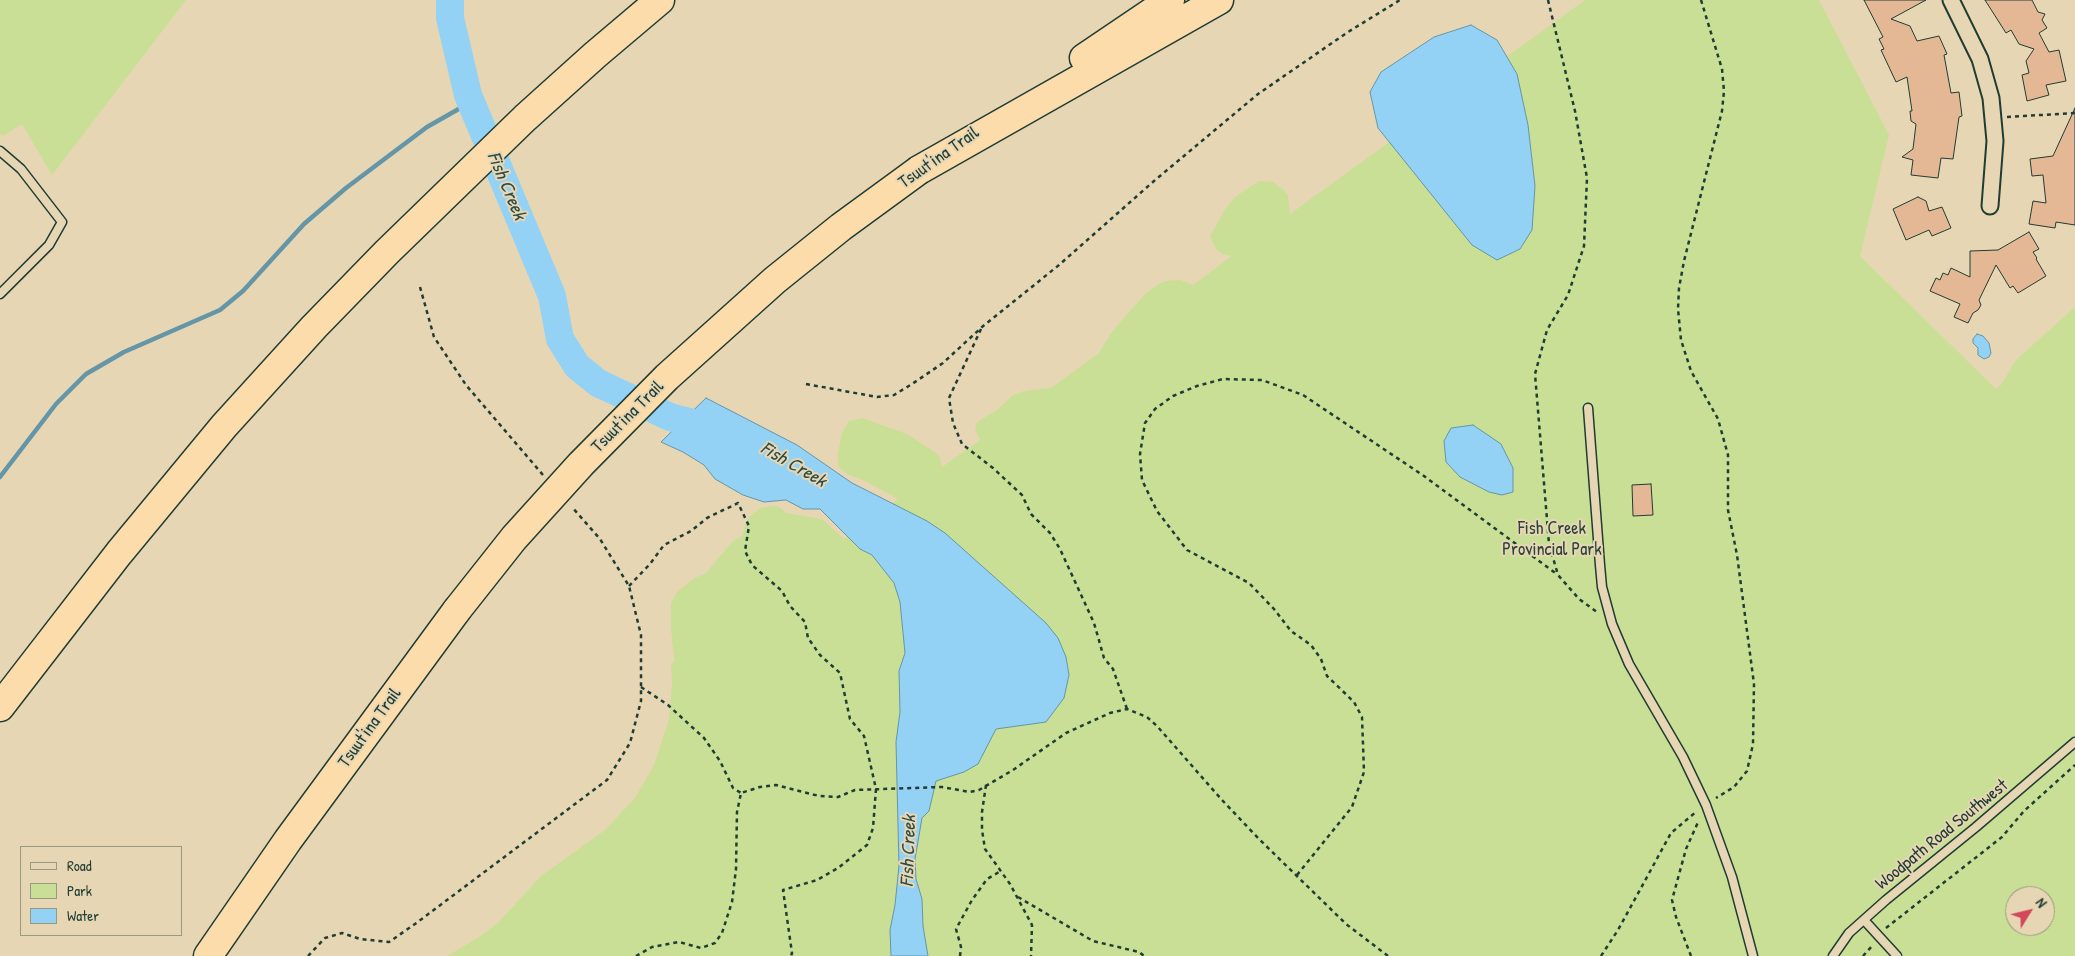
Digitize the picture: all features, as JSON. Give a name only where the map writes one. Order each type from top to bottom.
[{"type":"highway","points":[[0,707],[119,552],[224,426],[278,365],[376,264],[525,118],[594,55],[660,0]]},
{"type":"highway","name":"Tsuut'ina Trail","points":[[208,956],[288,840],[456,610],[538,512],[614,430],[667,377],[782,274],[841,226],[919,170],[1170,0]]},
{"type":"highway","points":[[919,170],[1219,0]]},
{"type":"street","points":[[1952,0],[1980,59],[1990,92],[1994,118],[1994,176],[1990,206]]},
{"type":"lane","points":[[0,151],[21,169],[62,222],[49,245],[0,294]]},
{"type":"lane","points":[[1588,408],[1601,580],[1612,624],[1628,664],[1683,757],[1706,805],[1732,877],[1752,956]]},
{"type":"lane","name":"Woodpath Road Southwest","points":[[1832,956],[1849,933],[2075,742]]},
{"type":"lane","points":[[1864,920],[1897,956]]},
{"type":"path","points":[[806,384],[877,397],[894,394],[912,384],[943,363],[982,327],[1059,265],[1154,181],[1258,94],[1348,32],[1400,0]]},
{"type":"path","points":[[1548,0],[1575,111],[1587,178],[1584,246],[1568,295],[1547,330],[1535,374],[1549,544],[1558,575]]},
{"type":"path","points":[[1601,956],[1618,930],[1671,833],[1685,819],[1734,787],[1747,771],[1752,744],[1754,684],[1737,555],[1728,510],[1728,455],[1718,420],[1691,371],[1681,340],[1678,309],[1679,288],[1684,262],[1722,111],[1724,91],[1722,69],[1701,0]]},
{"type":"path","points":[[1994,118],[2075,113]]},
{"type":"path","points":[[420,287],[434,337],[466,385],[548,480]]},
{"type":"path","points":[[982,327],[949,398],[953,423],[962,444],[993,468],[1022,495],[1031,514],[1060,548],[1094,623],[1104,658],[1113,669],[1127,709]]},
{"type":"path","points":[[1297,874],[1352,807],[1364,772],[1362,717],[1354,702],[1327,676],[1321,659],[1311,644],[1291,631],[1274,609],[1249,583],[1187,550],[1157,511],[1142,480],[1140,454],[1145,423],[1156,409],[1173,396],[1197,386],[1223,379],[1262,380],[1304,395],[1424,476],[1558,575],[1579,599],[1612,624]]},
{"type":"path","points":[[308,956],[325,938],[342,933],[360,939],[388,942],[415,924],[607,780],[630,743],[640,701],[641,687],[640,635],[629,586],[600,539],[568,502]]},
{"type":"path","points":[[629,586],[650,564],[664,545],[691,531],[707,518],[738,503],[749,526],[745,551],[752,565],[782,591],[790,606],[805,622],[808,638],[820,655],[840,673],[850,718],[864,736],[876,790],[873,828],[867,845],[838,868],[817,880],[783,890],[791,956]]},
{"type":"path","points":[[641,687],[668,705],[704,738],[720,761],[733,788],[741,792],[776,785],[819,796],[838,797],[855,790],[942,787],[970,792],[986,785],[1066,733],[1110,712],[1127,709],[1147,717],[1157,726],[1222,800],[1346,924],[1388,956]]},
{"type":"path","points":[[1863,956],[1887,928],[2002,837],[2024,811],[2075,765]]},
{"type":"path","points":[[986,785],[982,812],[985,850],[1017,896],[1032,925],[1030,956]]},
{"type":"path","points":[[636,956],[652,947],[678,942],[700,948],[715,943],[722,933],[732,902],[736,869],[737,812],[741,792]]},
{"type":"path","points":[[1691,956],[1676,917],[1672,900],[1686,849],[1706,805]]},
{"type":"path","points":[[960,956],[961,947],[956,930],[972,900],[987,879],[999,872]]},
{"type":"path","points":[[1017,896],[1093,940],[1139,952],[1144,956]]},
{"type":"green space","points":[[0,0],[186,0],[52,175],[22,124],[3,136],[0,134]]},
{"type":"green space","name":"Fish Creek Provincial Park","points":[[1585,0],[1819,0],[1889,135],[1860,256],[1996,389],[2001,385],[2016,360],[2075,307],[2075,956],[447,956],[478,938],[498,923],[541,876],[605,830],[635,798],[654,765],[669,719],[672,685],[671,664],[674,662],[671,603],[677,592],[693,579],[706,573],[732,542],[743,535],[746,522],[750,516],[761,508],[774,506],[781,508],[786,513],[822,519],[844,539],[898,499],[865,481],[847,474],[838,466],[842,433],[849,421],[862,418],[907,434],[936,453],[940,458],[942,467],[980,440],[975,430],[977,422],[997,410],[1012,396],[1024,391],[1051,388],[1099,353],[1114,329],[1147,292],[1166,281],[1180,280],[1193,285],[1232,256],[1222,254],[1216,249],[1210,236],[1226,208],[1235,197],[1259,181],[1273,182],[1284,190],[1288,196],[1290,214]]},
{"type":"water","points":[[1471,25],[1497,40],[1517,74],[1528,125],[1535,186],[1532,230],[1520,249],[1497,260],[1472,245],[1378,128],[1370,92],[1381,72],[1434,37]]},
{"type":"water","points":[[1977,334],[1983,336],[1989,343],[1991,353],[1989,357],[1984,359],[1978,355],[1978,348],[1973,343],[1973,339]]},
{"type":"water","points":[[706,398],[797,445],[852,483],[927,521],[945,533],[1046,623],[1058,638],[1066,657],[1069,675],[1064,698],[1046,722],[996,729],[978,764],[964,772],[936,781],[929,811],[922,818],[915,859],[916,879],[922,899],[923,926],[928,956],[891,956],[890,930],[899,866],[896,742],[900,712],[899,671],[905,653],[900,602],[894,583],[872,555],[860,549],[820,509],[803,509],[786,500],[764,502],[743,495],[715,479],[704,465],[683,452],[661,442]]},
{"type":"water","points":[[1473,425],[1501,444],[1513,468],[1513,492],[1502,495],[1489,492],[1460,477],[1446,462],[1444,441],[1451,428]]},
{"type":"building","points":[[1864,0],[1926,0],[1891,19],[1910,26],[1917,41],[1939,36],[1947,54],[1944,55],[1951,93],[1959,92],[1962,116],[1959,117],[1953,159],[1941,158],[1938,178],[1911,175],[1913,160],[1902,157],[1913,149],[1916,124],[1911,121],[1910,111],[1912,111],[1907,77],[1896,82],[1881,50],[1884,49],[1879,39],[1883,37]]},
{"type":"building","points":[[1985,0],[2032,0],[2038,12],[2045,14],[2042,20],[2047,28],[2039,33],[2049,52],[2059,50],[2066,81],[2046,85],[2049,95],[2027,101],[2022,75],[2029,73],[2026,61],[2034,49],[2019,44],[2011,30],[2006,33]]},
{"type":"building","points":[[2075,108],[2075,225],[2056,222],[2055,228],[2029,224],[2033,201],[2046,203],[2043,175],[2032,176],[2030,159],[2053,156]]},
{"type":"building","points":[[1918,197],[1926,201],[1929,211],[1942,207],[1951,228],[1932,236],[1929,230],[1906,240],[1893,209]]},
{"type":"building","points":[[2029,232],[2039,249],[2033,252],[2046,276],[2018,293],[2013,286],[2010,288],[1996,265],[1979,300],[1981,305],[1973,313],[1968,323],[1954,317],[1960,304],[1930,291],[1936,278],[1940,280],[1943,273],[1948,275],[1951,268],[1970,277],[1970,251],[1998,250]]},
{"type":"building","points":[[1651,484],[1653,515],[1633,516],[1632,485]]},
{"type":"waterway","name":"Fish Creek","points":[[450,0],[450,18],[468,95],[552,296],[560,339],[577,366],[598,383],[670,417],[720,430]]},
{"type":"waterway","points":[[0,477],[56,404],[86,374],[124,352],[220,310],[243,291],[304,224],[346,188],[427,127],[471,102]]}]
